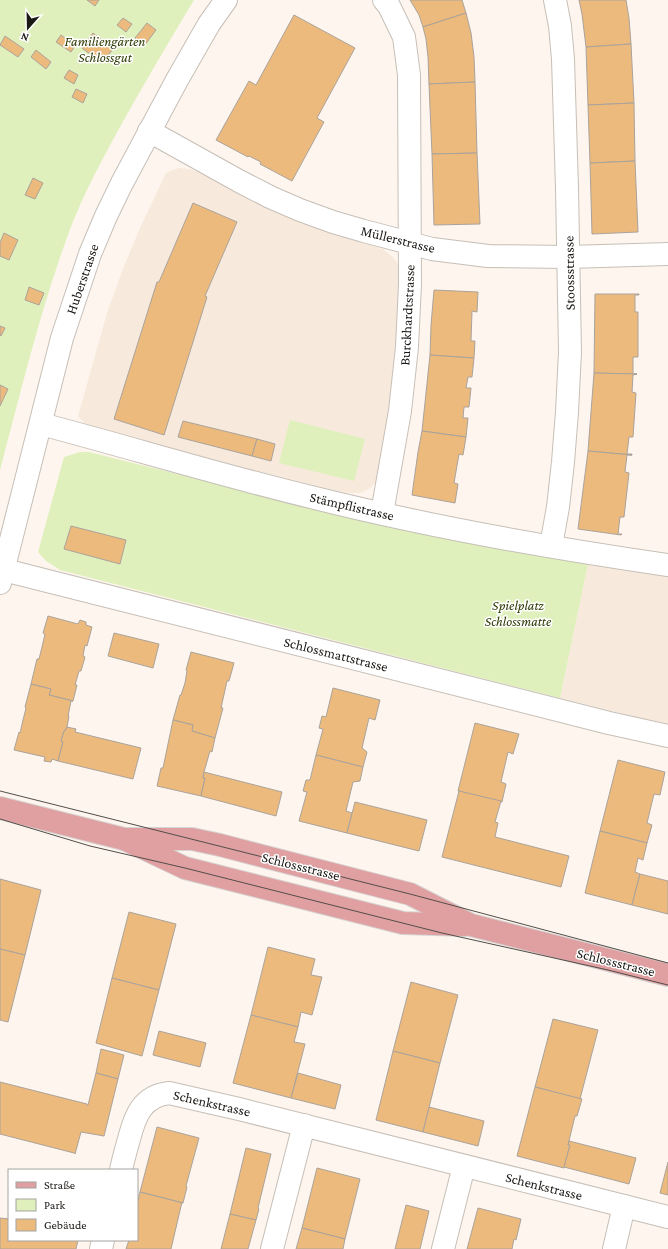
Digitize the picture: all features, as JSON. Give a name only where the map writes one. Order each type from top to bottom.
[{"type":"main road","name":"Schlossstrasse","points":[[0,808],[124,839],[185,868],[403,923],[471,925],[668,975]]},
{"type":"main road","name":"Schlossstrasse","points":[[124,839],[192,839],[220,845],[410,894],[471,925]]},
{"type":"street","name":"Huberstrasse","points":[[2,576],[62,338],[74,298],[90,254],[106,216],[180,73],[209,24],[226,0]]},
{"type":"street","name":"Burckhardtstrasse","points":[[382,514],[400,411],[407,346],[410,284],[408,75],[404,37],[389,6],[384,0]]},
{"type":"street","name":"Stoossstrasse","points":[[551,546],[559,499],[567,412],[570,352],[568,188],[563,59],[560,26],[555,0]]},
{"type":"street","name":"Müllerstrasse","points":[[149,131],[264,194],[300,210],[364,231],[442,251],[488,256],[568,257],[668,254]]},
{"type":"street","name":"Stämpflistrasse","points":[[40,424],[252,483],[382,514],[551,546],[668,565]]},
{"type":"street","name":"Schlossmattstrasse","points":[[2,576],[668,736]]},
{"type":"street","name":"Schenkstrasse","points":[[121,1169],[134,1121],[139,1110],[150,1100],[163,1093],[169,1093],[668,1217]]},
{"type":"street","points":[[272,1249],[304,1126]]},
{"type":"street","points":[[442,1249],[464,1166]]},
{"type":"street","points":[[614,1249],[624,1206]]},
{"type":"shaded area","points":[[179,168],[190,169],[203,174],[295,220],[383,249],[394,258],[399,266],[398,324],[388,422],[378,479],[369,489],[360,493],[346,493],[103,432],[85,424],[78,416],[107,313],[124,266],[166,173]]},
{"type":"shaded area","points":[[588,564],[668,576],[668,725],[560,698]]},
{"type":"green space","name":"Familiengärten Schlossgut","points":[[0,0],[194,0],[115,136],[75,217],[46,301],[0,470]]},
{"type":"green space","points":[[290,420],[365,439],[354,481],[279,463]]},
{"type":"green space","name":"Spielplatz Schlossmatte","points":[[80,452],[89,452],[313,508],[588,564],[560,698],[60,570],[46,561],[38,552],[64,457]]},
{"type":"building","points":[[87,0],[99,0],[95,6]]},
{"type":"building","points":[[410,0],[462,0],[466,13],[423,27],[419,15]]},
{"type":"building","points":[[579,0],[626,0],[631,44],[586,47]]},
{"type":"building","points":[[466,13],[471,33],[475,82],[429,84],[428,57],[423,27]]},
{"type":"building","points":[[294,15],[355,48],[317,118],[324,122],[292,181],[260,164],[261,162],[249,156],[248,157],[216,140],[249,81],[256,85]]},
{"type":"building","points":[[123,18],[132,24],[126,32],[117,25]]},
{"type":"building","points":[[147,23],[156,30],[144,46],[135,38]]},
{"type":"building","points":[[93,33],[113,49],[102,63],[82,48]]},
{"type":"building","points":[[61,35],[75,46],[71,52],[56,42]]},
{"type":"building","points":[[5,36],[24,49],[18,57],[0,45]]},
{"type":"building","points":[[631,44],[634,103],[588,105],[586,47]]},
{"type":"building","points":[[36,50],[51,62],[46,69],[31,57]]},
{"type":"building","points":[[69,70],[78,75],[74,84],[64,78]]},
{"type":"building","points":[[475,82],[477,153],[432,154],[429,84]]},
{"type":"building","points":[[76,89],[87,94],[83,103],[72,97]]},
{"type":"building","points":[[634,103],[635,161],[590,163],[588,105]]},
{"type":"building","points":[[477,153],[480,224],[434,225],[432,154]]},
{"type":"building","points":[[635,161],[638,232],[592,234],[590,163]]},
{"type":"building","points":[[33,178],[43,183],[35,199],[25,195]]},
{"type":"building","points":[[193,203],[237,222],[205,296],[207,297],[164,435],[114,419],[157,282],[159,282]]},
{"type":"building","points":[[4,233],[18,240],[9,260],[0,256],[0,243]]},
{"type":"building","points":[[29,287],[44,293],[39,305],[25,300]]},
{"type":"building","points":[[434,290],[478,292],[477,312],[472,311],[471,341],[475,341],[474,358],[430,355]]},
{"type":"building","points":[[595,294],[639,294],[635,295],[635,312],[638,312],[638,357],[633,357],[633,374],[594,373]]},
{"type":"building","points":[[0,326],[5,328],[1,336],[0,335]]},
{"type":"building","points":[[430,355],[474,358],[472,377],[468,377],[466,388],[471,388],[469,407],[464,407],[463,418],[468,418],[466,437],[422,431]]},
{"type":"building","points":[[594,373],[637,374],[633,375],[632,392],[636,393],[633,437],[629,437],[627,454],[632,455],[588,451]]},
{"type":"building","points":[[0,385],[8,389],[0,406]]},
{"type":"building","points":[[183,421],[257,439],[252,456],[178,437]]},
{"type":"building","points":[[422,431],[466,437],[463,455],[459,454],[454,483],[458,484],[455,503],[412,495]]},
{"type":"building","points":[[257,439],[275,444],[271,461],[252,456]]},
{"type":"building","points":[[588,451],[632,455],[627,455],[625,472],[629,473],[624,517],[620,517],[618,534],[622,534],[621,535],[578,529]]},
{"type":"building","points":[[71,526],[126,540],[120,564],[64,549]]},
{"type":"building","points":[[48,616],[78,624],[80,620],[86,622],[86,625],[92,627],[87,646],[85,645],[83,656],[85,657],[75,685],[77,685],[73,701],[49,695],[51,689],[31,684],[37,659],[39,659],[42,647],[45,634],[43,633]]},
{"type":"building","points":[[114,633],[159,644],[153,668],[108,656]]},
{"type":"building","points":[[191,652],[234,663],[229,681],[227,681],[221,708],[223,708],[215,738],[192,731],[193,725],[173,720],[185,683],[186,670]]},
{"type":"building","points":[[31,684],[51,689],[49,695],[73,701],[71,701],[67,727],[61,741],[63,742],[58,761],[52,759],[51,762],[44,761],[45,757],[14,750],[19,732],[20,733]]},
{"type":"building","points":[[333,688],[380,700],[375,720],[369,718],[362,748],[367,752],[363,767],[316,755],[323,729],[319,728],[322,716],[326,717]]},
{"type":"building","points":[[173,720],[193,725],[192,731],[215,738],[212,752],[210,751],[204,772],[203,778],[205,778],[201,796],[157,786],[161,768],[163,768]]},
{"type":"building","points":[[475,723],[519,734],[513,754],[508,752],[501,782],[506,784],[502,802],[458,791]]},
{"type":"building","points":[[67,727],[76,729],[75,732],[141,748],[133,779],[58,761],[63,742],[61,741]]},
{"type":"building","points":[[316,755],[363,767],[360,781],[353,782],[346,811],[352,813],[347,833],[299,821],[307,792],[303,791],[306,780],[310,780]]},
{"type":"building","points":[[618,760],[665,772],[660,795],[654,794],[647,823],[652,825],[647,843],[600,831]]},
{"type":"building","points":[[204,772],[282,792],[276,816],[201,796],[205,778],[203,778]]},
{"type":"building","points":[[459,791],[501,801],[495,822],[498,823],[495,837],[569,856],[561,887],[442,857]]},
{"type":"building","points":[[355,802],[427,820],[419,851],[347,833]]},
{"type":"building","points":[[600,831],[647,843],[643,860],[638,858],[635,872],[640,874],[632,905],[585,893]]},
{"type":"building","points":[[640,874],[668,881],[668,914],[632,905]]},
{"type":"building","points":[[0,879],[41,890],[25,955],[0,949]]},
{"type":"building","points":[[129,912],[176,924],[159,990],[112,978]]},
{"type":"building","points":[[268,947],[315,959],[311,975],[322,977],[312,1015],[301,1012],[298,1027],[251,1015]]},
{"type":"building","points":[[0,949],[25,955],[8,1022],[0,1020]]},
{"type":"building","points":[[112,978],[159,990],[142,1056],[96,1043]]},
{"type":"building","points":[[411,982],[458,995],[440,1063],[393,1051]]},
{"type":"building","points":[[251,1015],[298,1027],[294,1042],[305,1044],[291,1098],[233,1083]]},
{"type":"building","points":[[553,1019],[598,1030],[580,1099],[535,1087]]},
{"type":"building","points":[[159,1031],[206,1043],[200,1067],[153,1055]]},
{"type":"building","points":[[101,1049],[124,1055],[118,1079],[96,1073]]},
{"type":"building","points":[[393,1051],[440,1063],[423,1132],[376,1120]]},
{"type":"building","points":[[96,1073],[118,1079],[104,1136],[81,1132],[75,1154],[0,1134],[0,1082],[88,1105]]},
{"type":"building","points":[[298,1073],[341,1085],[335,1109],[291,1098]]},
{"type":"building","points":[[535,1087],[582,1099],[577,1116],[575,1116],[564,1168],[517,1156]]},
{"type":"building","points":[[429,1107],[484,1121],[478,1146],[423,1132]]},
{"type":"building","points":[[157,1127],[199,1138],[183,1203],[140,1192]]},
{"type":"building","points":[[569,1141],[636,1158],[629,1184],[564,1167],[570,1145],[568,1145]]},
{"type":"building","points":[[246,1148],[271,1154],[256,1220],[230,1214]]},
{"type":"building","points":[[668,1162],[668,1195],[660,1193]]},
{"type":"building","points":[[317,1168],[360,1179],[345,1239],[302,1228]]},
{"type":"building","points":[[140,1192],[182,1203],[171,1249],[126,1249],[129,1241],[138,1241],[138,1201]]},
{"type":"building","points":[[406,1205],[429,1211],[420,1249],[395,1249]]},
{"type":"building","points":[[478,1208],[521,1219],[516,1240],[514,1239],[512,1249],[467,1249]]},
{"type":"building","points":[[230,1214],[256,1220],[248,1249],[221,1249]]},
{"type":"building","points":[[0,1218],[8,1219],[8,1241],[78,1241],[76,1249],[0,1249]]},
{"type":"building","points":[[302,1228],[345,1239],[343,1249],[296,1249]]},
{"type":"tram line","points":[[0,791],[410,894],[668,963]]},
{"type":"tram line","points":[[0,819],[90,846],[185,868],[442,933],[668,985]]}]
